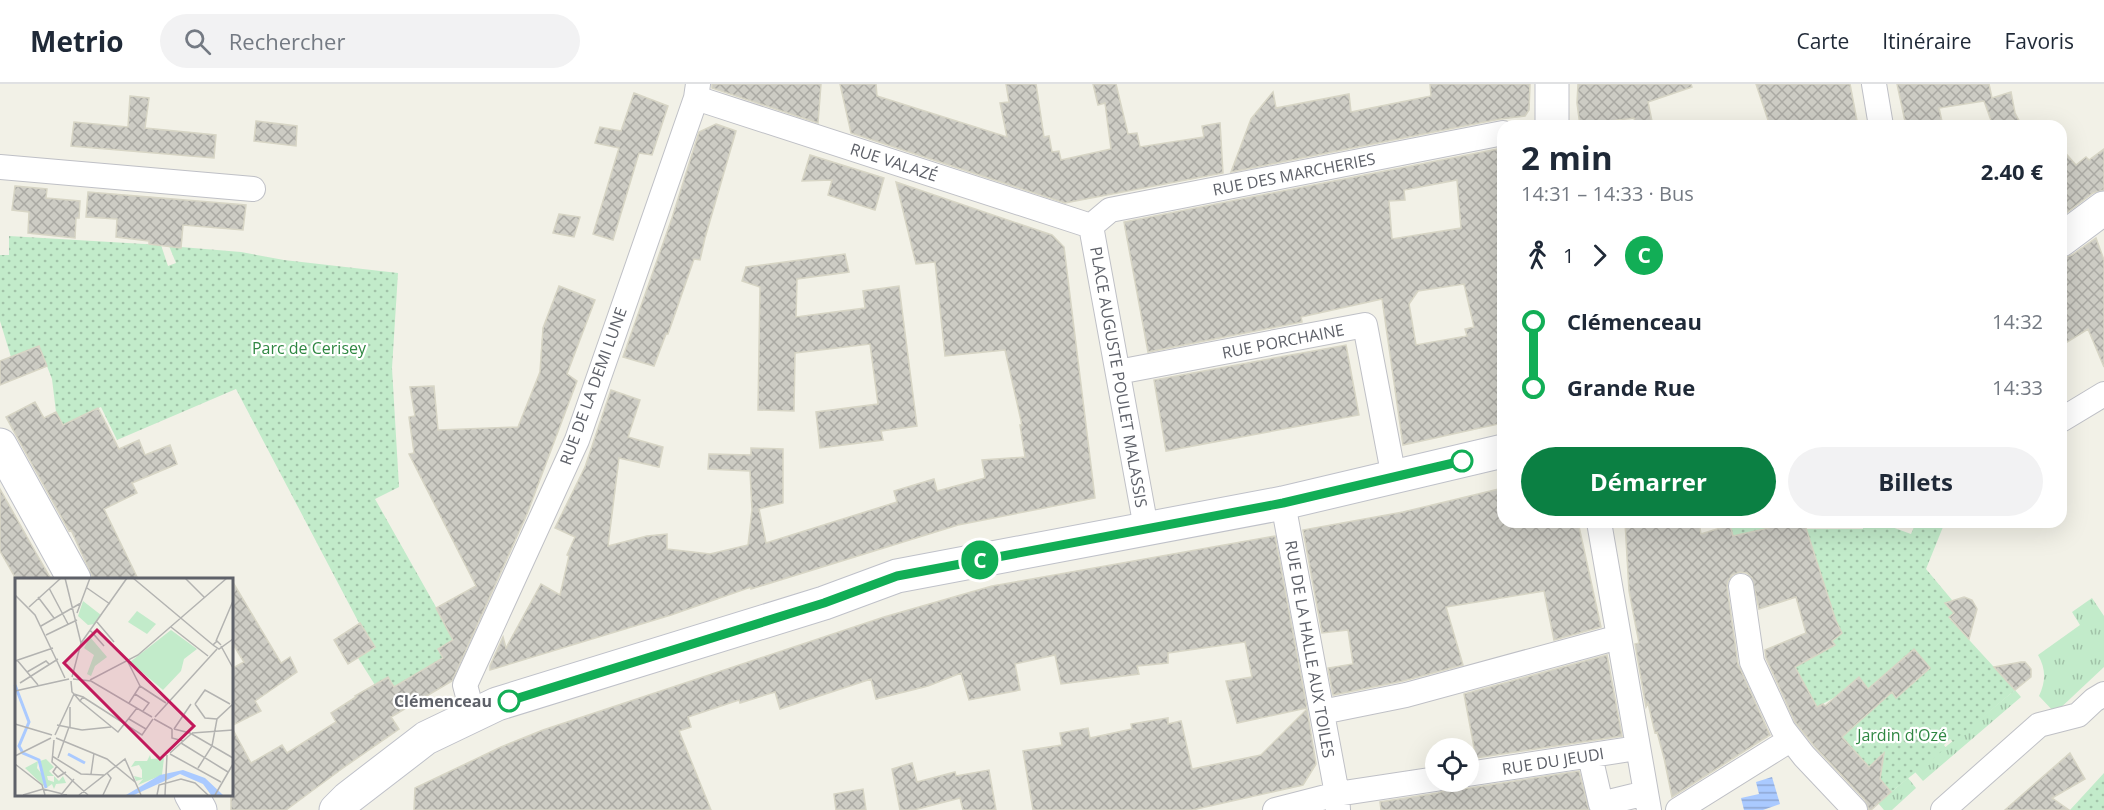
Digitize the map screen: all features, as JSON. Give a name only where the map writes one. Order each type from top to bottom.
[{"type":"street","points":[[1548,120],[1552,84]]},
{"type":"street","points":[[1874,84],[1880,120]]},
{"type":"street","name":"RUE VALAZÉ","points":[[697,91],[1091,226]]},
{"type":"street","name":"RUE DE LA DEMI LUNE","points":[[474,715],[465,686],[577,440],[697,91]]},
{"type":"street","name":"RUE DES MARCHERIES","points":[[1091,226],[1110,210],[1497,134]]},
{"type":"street","points":[[0,167],[253,189]]},
{"type":"street","points":[[2067,236],[2104,208]]},
{"type":"street","name":"PLACE AUGUSTE POULET MALASSIS","points":[[1091,226],[1146,528]]},
{"type":"street","name":"RUE PORCHAINE","points":[[1118,372],[1365,325],[1394,478]]},
{"type":"street","points":[[2067,416],[2104,394]]},
{"type":"street","points":[[0,445],[73,578]]},
{"type":"street","points":[[336,810],[348,798],[426,738],[497,704],[824,603],[897,576],[1283,503],[1497,452]]},
{"type":"street","name":"RUE DE LA HALLE AUX TOILES","points":[[1283,503],[1338,802]]},
{"type":"street","points":[[1590,756],[1601,804],[1648,801],[1600,528]]},
{"type":"street","points":[[1741,586],[1752,662],[1783,729],[1790,740],[1855,810]]},
{"type":"street","points":[[1322,712],[1406,695],[1618,637]]},
{"type":"street","points":[[1943,810],[2039,725],[2078,715],[2104,694]]},
{"type":"street","points":[[1678,810],[1790,740]]},
{"type":"street","name":"RUE DU JEUDI","points":[[1479,772],[1637,748]]},
{"type":"street","points":[[1275,810],[1338,802],[1425,782]]},
{"type":"street","points":[[192,795],[200,810]]},
{"type":"green space","name":"Parc de Cerisey","points":[[9,236],[161,245],[168,266],[176,263],[169,246],[241,252],[284,260],[398,273],[392,368],[399,487],[375,499],[454,639],[438,649],[443,658],[393,688],[388,677],[375,685],[358,658],[375,646],[359,623],[236,389],[117,440],[101,407],[63,425],[56,412],[52,379],[39,346],[11,357],[0,321],[0,255],[9,255]]},
{"type":"green space","points":[[1731,528],[1769,528],[1769,531],[1733,536]]},
{"type":"green space","name":"Jardin d'Ozé","points":[[1894,528],[1911,534],[1914,528],[1943,528],[1926,569],[1952,600],[1947,605],[1954,613],[1949,618],[2015,690],[1953,742],[1950,739],[1944,745],[1946,748],[1891,792],[1877,776],[1881,772],[1880,766],[1875,761],[1869,767],[1842,737],[1892,692],[1897,697],[1930,668],[1914,649],[1868,689],[1859,677],[1843,693],[1817,707],[1795,667],[1834,645],[1832,641],[1842,633],[1806,529]]},
{"type":"green space","points":[[2092,598],[2104,616],[2104,667],[2055,713],[2039,696],[2044,675],[2043,665],[2038,655],[2080,625],[2072,612]]},
{"type":"green space","points":[[2015,690],[2021,697],[1923,781],[1915,772]]},
{"type":"green space","points":[[2104,773],[2104,810],[2070,810]]},
{"type":"green space","points":[[1908,778],[1916,788],[1892,810],[1884,810],[1878,803]]},
{"type":"water","points":[[1772,777],[1780,804],[1763,810],[1744,810],[1741,798],[1759,794],[1756,782]]},
{"type":"building","points":[[712,84],[821,84],[818,123],[712,88]]},
{"type":"building","points":[[840,84],[876,84],[877,96],[1007,137],[1000,103],[1009,102],[1006,84],[1036,84],[1044,137],[1049,136],[1052,152],[1059,151],[1061,160],[1111,149],[1105,103],[1098,105],[1093,84],[1116,84],[1128,134],[1137,133],[1140,147],[1204,137],[1202,126],[1220,123],[1223,173],[1065,203],[851,133]]},
{"type":"building","points":[[1430,84],[1530,84],[1529,110],[1525,116],[1231,172],[1251,119],[1273,92],[1276,108],[1349,94],[1351,112],[1431,96]]},
{"type":"building","points":[[1578,84],[1691,84],[1692,87],[1648,102],[1652,120],[1634,120],[1634,118],[1579,120]]},
{"type":"building","points":[[1756,84],[1850,84],[1857,120],[1768,120]]},
{"type":"building","points":[[1897,84],[1989,84],[1992,98],[2011,92],[2019,120],[1991,120],[1984,101],[1939,108],[1942,120],[1905,120]]},
{"type":"building","points":[[634,93],[668,106],[652,155],[639,153],[613,240],[593,234],[619,148],[595,143],[600,127],[621,131]]},
{"type":"building","points":[[130,96],[149,98],[145,128],[216,135],[214,158],[71,146],[74,122],[128,127]]},
{"type":"building","points":[[256,121],[297,126],[296,146],[254,141]]},
{"type":"building","points":[[716,124],[736,131],[700,260],[694,259],[668,334],[666,334],[654,366],[623,357],[672,218],[699,132]]},
{"type":"building","points":[[1497,149],[1497,424],[1403,445],[1382,299],[1301,317],[1302,322],[1148,352],[1124,222]],"holes":[[[1457,180],[1461,228],[1392,239],[1389,201],[1405,200],[1404,190]],[[1464,284],[1474,327],[1465,329],[1467,336],[1416,345],[1409,304],[1418,291]]]},
{"type":"building","points":[[2104,149],[2104,190],[2093,193],[2067,212],[2067,155],[2076,165],[2086,157],[2089,160]]},
{"type":"building","points":[[810,155],[884,178],[875,210],[828,195],[832,180],[802,181]]},
{"type":"building","points":[[896,182],[1052,235],[1064,247],[1095,498],[958,525],[751,589],[751,587],[671,615],[490,670],[503,637],[506,648],[541,584],[560,595],[569,556],[567,555],[575,537],[555,528],[585,467],[611,390],[640,400],[628,437],[663,447],[659,467],[619,458],[608,546],[647,536],[667,534],[667,549],[710,554],[748,545],[752,510],[750,471],[708,469],[709,454],[751,455],[751,448],[783,449],[783,503],[759,509],[766,543],[897,502],[894,491],[934,479],[937,491],[985,478],[982,460],[1025,457],[1020,425],[1022,425],[1005,350],[945,356],[935,262],[916,264]]},
{"type":"building","points":[[15,186],[47,189],[46,198],[80,201],[75,238],[28,233],[29,212],[12,210]]},
{"type":"building","points":[[88,192],[246,205],[243,230],[183,225],[181,248],[116,237],[117,219],[86,217]]},
{"type":"building","points":[[559,214],[580,217],[574,237],[553,233]]},
{"type":"building","points":[[2096,238],[2104,260],[2104,367],[2088,329],[2067,342],[2067,256]]},
{"type":"building","points":[[845,254],[849,272],[797,279],[796,317],[865,308],[863,291],[899,286],[917,426],[881,431],[883,440],[820,448],[816,412],[878,404],[870,344],[795,353],[794,411],[758,410],[760,287],[742,281],[746,267]]},
{"type":"building","points":[[559,286],[595,300],[567,374],[577,381],[527,514],[452,681],[391,717],[399,729],[286,810],[231,810],[232,728],[251,763],[282,745],[287,753],[336,722],[331,713],[355,696],[388,677],[394,687],[443,658],[438,649],[453,640],[436,608],[476,586],[409,454],[414,453],[409,417],[415,416],[410,387],[434,386],[438,430],[518,427],[540,372],[543,328]]},
{"type":"building","points":[[1346,345],[1359,415],[1166,451],[1154,380]]},
{"type":"building","points":[[39,346],[47,366],[0,385],[0,361]]},
{"type":"building","points":[[35,402],[44,418],[56,412],[63,425],[98,408],[119,449],[139,440],[145,455],[170,445],[177,464],[132,483],[137,493],[104,509],[138,578],[93,578],[71,530],[69,531],[6,417]]},
{"type":"building","points":[[0,489],[50,578],[15,578],[0,551]]},
{"type":"building","points":[[1497,489],[1497,528],[1579,528],[1601,627],[1554,640],[1544,591],[1446,607],[1463,665],[1403,681],[1333,695],[1328,668],[1353,664],[1348,630],[1322,633],[1303,530],[1403,512]]},
{"type":"building","points":[[1625,528],[1700,528],[1701,534],[1720,528],[1731,528],[1733,536],[1769,528],[1806,528],[1842,633],[1832,641],[1835,645],[1795,667],[1817,707],[1823,704],[1825,706],[1859,677],[1868,689],[1914,649],[1930,668],[1896,698],[1892,692],[1842,737],[1869,767],[1884,753],[1880,779],[1891,792],[1869,810],[1865,800],[1815,747],[1795,722],[1766,658],[1765,650],[1806,633],[1796,597],[1759,609],[1752,578],[1747,573],[1740,572],[1732,575],[1727,587],[1738,664],[1770,735],[1672,797],[1664,758],[1648,703],[1646,707],[1635,644],[1639,643],[1629,591]]},
{"type":"building","points":[[1275,536],[1307,708],[1237,723],[1226,681],[1252,677],[1245,642],[1168,653],[1168,663],[1137,666],[1139,674],[1061,684],[1055,655],[1015,664],[1020,690],[969,700],[961,673],[928,686],[876,699],[871,679],[780,709],[775,692],[740,703],[739,700],[688,717],[691,727],[679,731],[711,810],[414,810],[415,788],[501,747],[543,730],[884,617],[992,586]]},
{"type":"building","points":[[232,581],[281,663],[290,657],[297,672],[255,701],[261,711],[232,726],[232,668],[244,662],[232,643]]},
{"type":"building","points":[[1964,597],[1972,600],[1977,609],[1969,639],[1949,617],[1954,613],[1945,603]]},
{"type":"building","points":[[360,623],[375,647],[348,664],[334,640]]},
{"type":"building","points":[[1607,655],[1622,736],[1479,758],[1479,738],[1472,738],[1464,694]]},
{"type":"building","points":[[2025,662],[2031,669],[2031,677],[2015,690],[1994,667]]},
{"type":"building","points":[[1307,709],[1316,764],[1303,785],[1192,810],[1033,810],[1023,751],[1062,745],[1060,733],[1088,728],[1090,738],[1132,729],[1131,724],[1168,718],[1168,724],[1181,721],[1192,769],[1261,755]]},
{"type":"building","points":[[2070,753],[2085,779],[2052,798],[2069,810],[2005,810]]},
{"type":"building","points":[[912,763],[917,782],[955,772],[956,776],[989,770],[996,810],[963,810],[960,798],[914,810],[900,810],[892,769]]},
{"type":"building","points":[[1579,771],[1589,810],[1381,810],[1380,802],[1440,792],[1479,792],[1479,787]]},
{"type":"building","points":[[863,789],[866,810],[836,810],[834,794]]},
{"type":"bus line","name":"C","points":[[509,701],[824,603],[897,576],[1283,503],[1462,461]]},
{"type":"place","name":"Clémenceau","points":[[509,701]]}]
